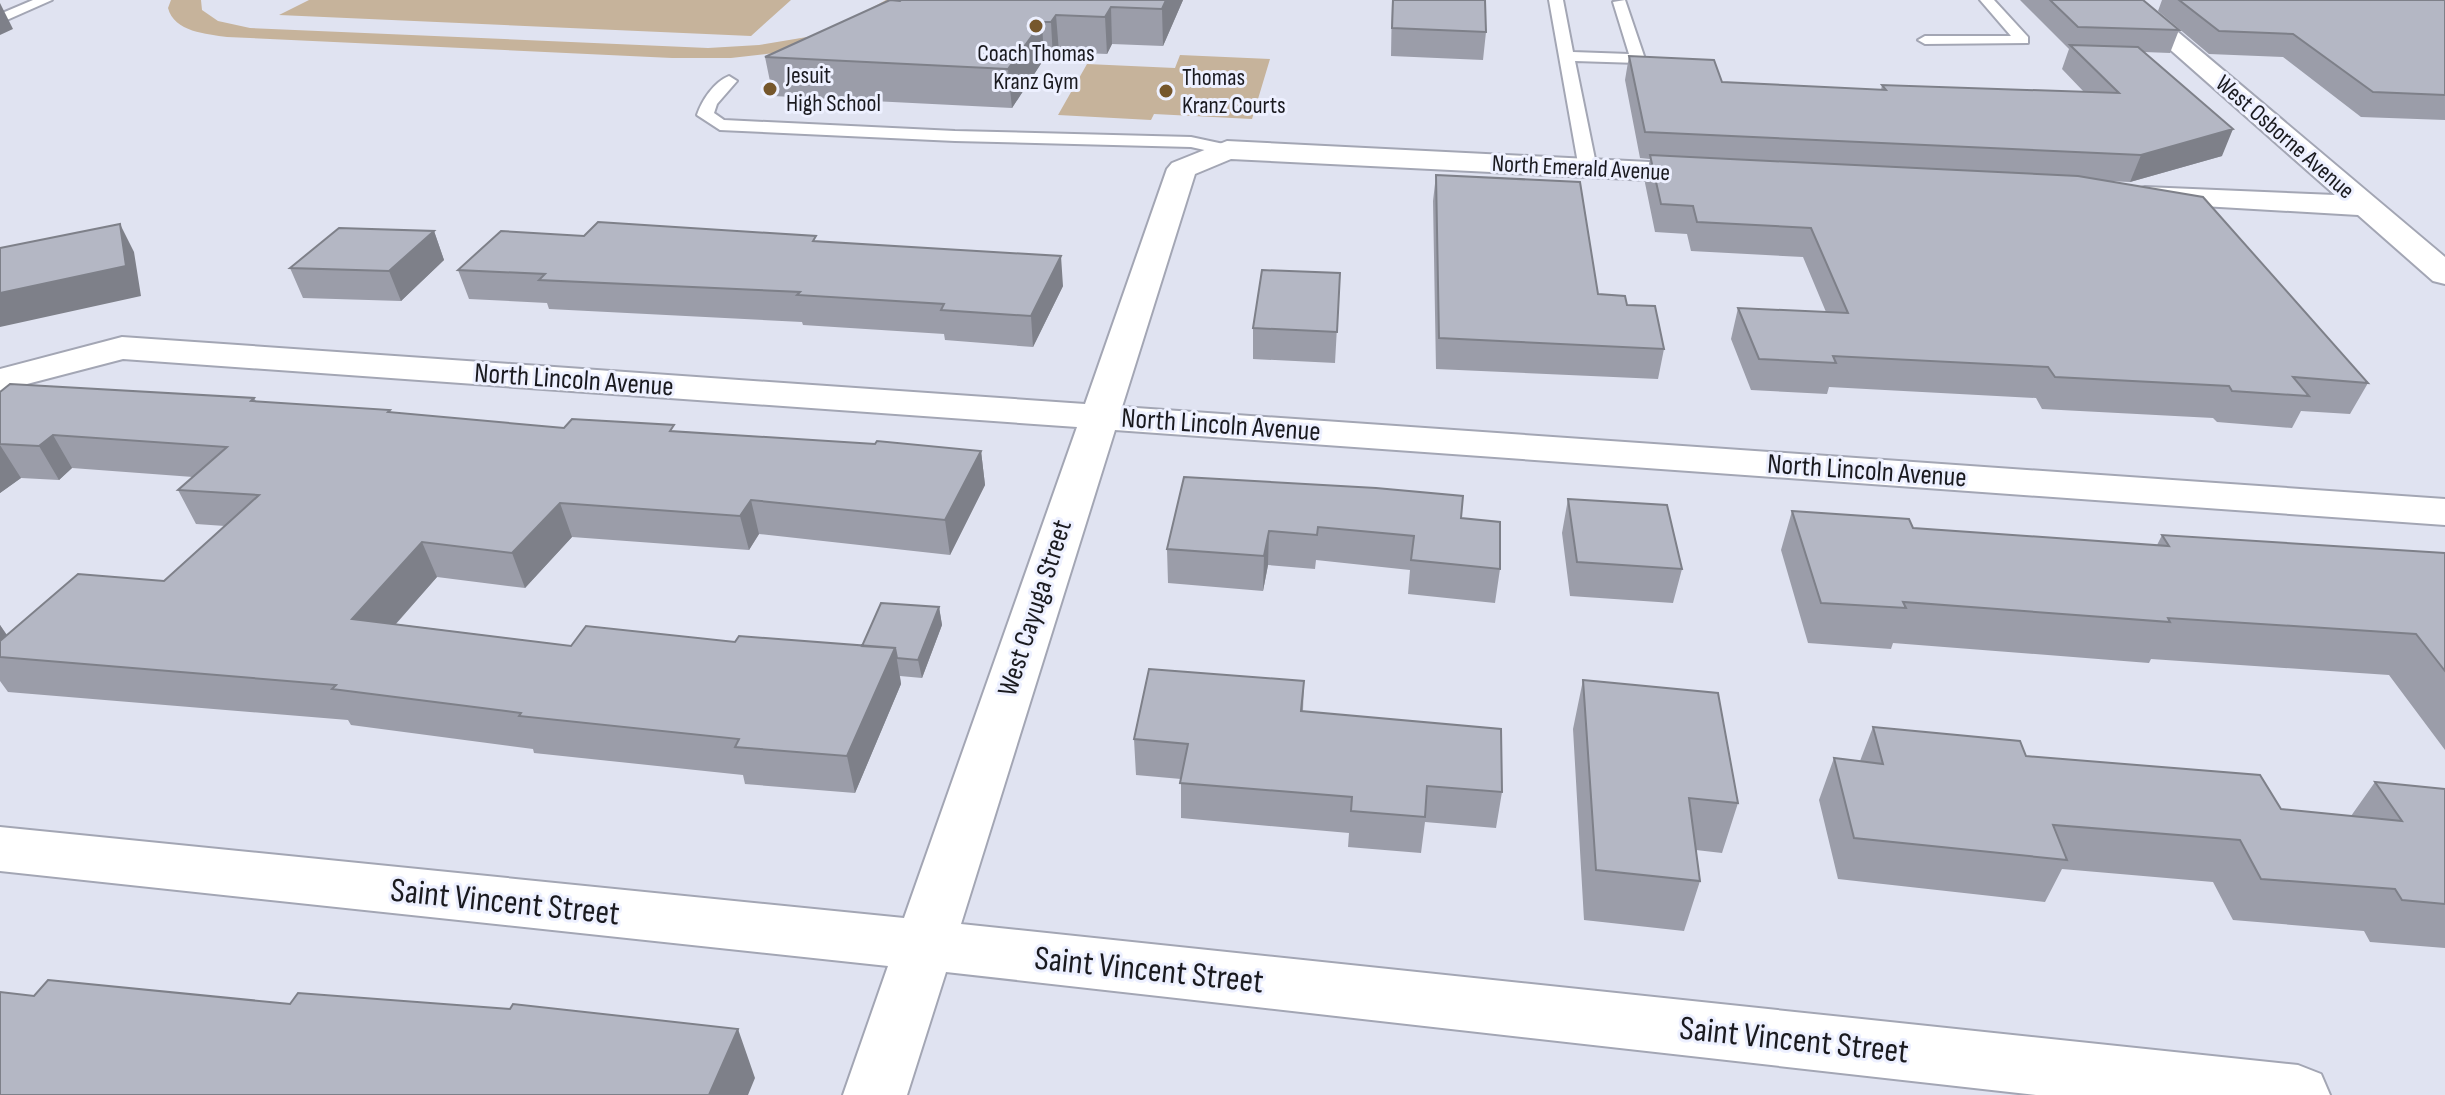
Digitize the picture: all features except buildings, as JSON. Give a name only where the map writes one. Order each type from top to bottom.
[{"type":"street","points":[[2126,0],[2158,1]]},
{"type":"street","name":"West Osborne Avenue","points":[[2126,0],[2445,274]]},
{"type":"street","name":"North Emerald Avenue","points":[[1227,150],[1731,175]]},
{"type":"street","name":"West Cayuga Street","points":[[875,1095],[1182,169],[1227,150]]},
{"type":"street","points":[[2112,194],[2366,206]]},
{"type":"street","name":"North Lincoln Avenue","points":[[0,380],[122,348],[2445,512]]},
{"type":"street","name":"Saint Vincent Street","points":[[0,849],[924,945],[2298,1095]]},
{"type":"lane","points":[[0,19],[45,0]]},
{"type":"lane","points":[[1556,0],[1588,169]]},
{"type":"lane","points":[[1925,40],[2023,40],[1987,0]]},
{"type":"lane","points":[[1567,56],[1638,59],[1620,2]]},
{"type":"lane","points":[[729,81],[709,103],[705,115],[720,125],[1191,142],[1227,150]]},
{"type":"shaded area","points":[[171,0],[201,0],[202,10],[218,21],[250,28],[708,48],[759,45],[807,37],[828,32],[886,0],[914,0],[791,51],[731,58],[672,58],[227,37],[184,27],[171,16],[168,8]]},
{"type":"shaded area","points":[[309,0],[791,0],[751,36],[279,15]]},
{"type":"shaded area","name":"Thomas Kranz Courts","points":[[1180,55],[1270,59],[1252,119],[1154,114],[1151,120],[1058,115],[1087,64],[1175,68]]},
{"type":"place","name":"Coach Thomas Kranz Gym","points":[[1036,26]]},
{"type":"place","name":"Jesuit High School","points":[[770,89]]},
{"type":"place","name":"Thomas Kranz Courts","points":[[1166,91]]}]
